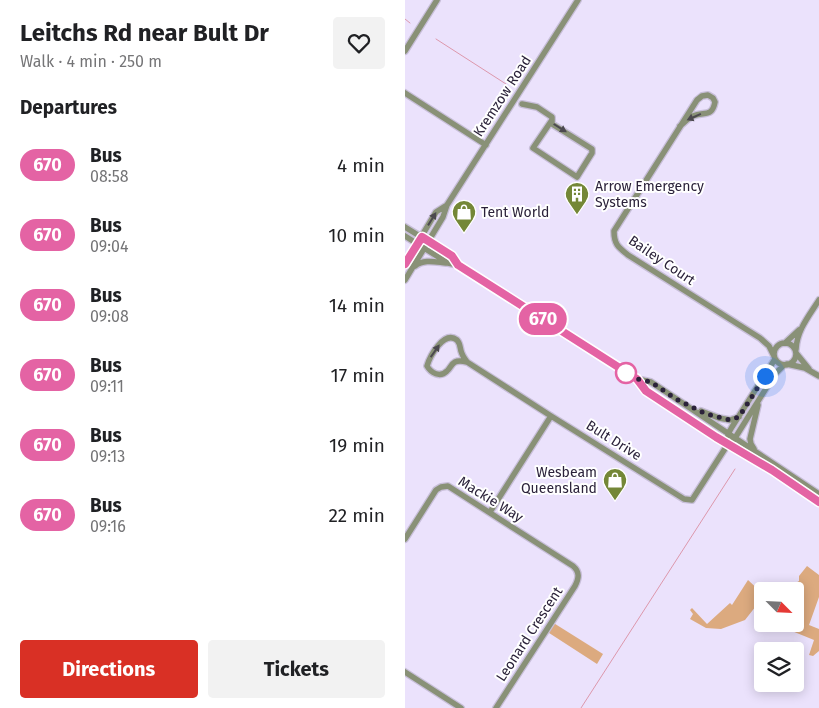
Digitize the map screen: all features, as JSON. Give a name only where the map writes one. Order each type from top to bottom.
[{"type":"street","points":[[405,51],[437,0]]},
{"type":"street","name":"Kremzow Road","points":[[405,280],[443,217],[447,205],[578,0]]},
{"type":"street","points":[[405,93],[486,145]]},
{"type":"street","name":"Bailey Court","points":[[680,126],[689,118],[709,113],[714,109],[715,102],[713,98],[708,95],[702,96],[697,100],[680,126],[614,231],[614,240],[619,248],[628,255],[760,338],[769,346],[775,358]]},
{"type":"street","points":[[522,104],[537,107],[552,117],[552,120],[552,124],[592,149],[592,153],[577,177],[533,148],[552,120]]},
{"type":"street","name":"Kremzow Road","points":[[405,264],[437,212],[447,205]]},
{"type":"street","points":[[405,227],[452,256],[458,265]]},
{"type":"street","points":[[405,236],[448,263]]},
{"type":"street","points":[[413,267],[418,263],[428,261],[458,265],[637,379],[651,382],[819,494]]},
{"type":"street","points":[[728,444],[735,438],[775,374],[793,361],[796,352],[796,340],[819,300]]},
{"type":"street","points":[[728,444],[728,434],[775,358],[775,350],[801,329]]},
{"type":"street","points":[[447,338],[457,340],[467,362],[461,360],[455,362],[447,372],[442,374],[435,374],[427,366],[442,341],[447,338]]},
{"type":"street","name":"Bailey Court","points":[[760,338],[771,342],[783,343]]},
{"type":"street","points":[[783,343],[792,345],[810,370]]},
{"type":"street","points":[[775,358],[780,364],[795,365],[810,370],[819,376]]},
{"type":"street","name":"Bult Drive","points":[[467,362],[684,499],[692,500],[728,444]]},
{"type":"street","points":[[637,379],[646,391],[772,470],[819,502]]},
{"type":"street","points":[[676,399],[706,414],[719,418],[730,420],[739,417]]},
{"type":"street","points":[[755,451],[750,439],[759,401]]},
{"type":"street","points":[[490,512],[551,416]]},
{"type":"street","name":"Mackie Way","points":[[405,539],[436,490],[446,486],[451,487],[573,566],[578,573]]},
{"type":"street","name":"Leonard Crescent","points":[[496,708],[575,586],[578,573]]},
{"type":"street","points":[[405,672],[461,708]]},
{"type":"shaded area","points":[[807,566],[819,575],[819,597],[809,625],[819,629],[819,651],[813,656],[809,655],[814,640],[794,632],[804,632],[804,582],[797,582],[799,576]]},
{"type":"shaded area","points":[[748,580],[754,586],[754,609],[745,620],[721,629],[706,628],[690,619],[693,614],[690,610],[692,608],[707,624],[730,603],[732,605]]},
{"type":"shaded area","points":[[552,622],[603,654],[597,664],[546,631]]},
{"type":"waterway","points":[[405,19],[410,23]]},
{"type":"waterway","points":[[436,39],[506,84]]},
{"type":"waterway","points":[[581,708],[735,469]]},
{"type":"bus line","name":"670","points":[[405,264],[422,237],[452,256],[458,265],[637,379],[646,391],[716,437],[772,470],[819,502]]},
{"type":"place","name":"Arrow Emergency Systems","points":[[577,215]]},
{"type":"place","name":"Tent World","points":[[464,233]]},
{"type":"place","name":"Wesbeam Queensland","points":[[615,501]]},
{"type":"route","points":[[626,373],[621,369],[637,379],[651,382],[676,399],[706,414],[730,420],[739,417],[765,376]]}]
